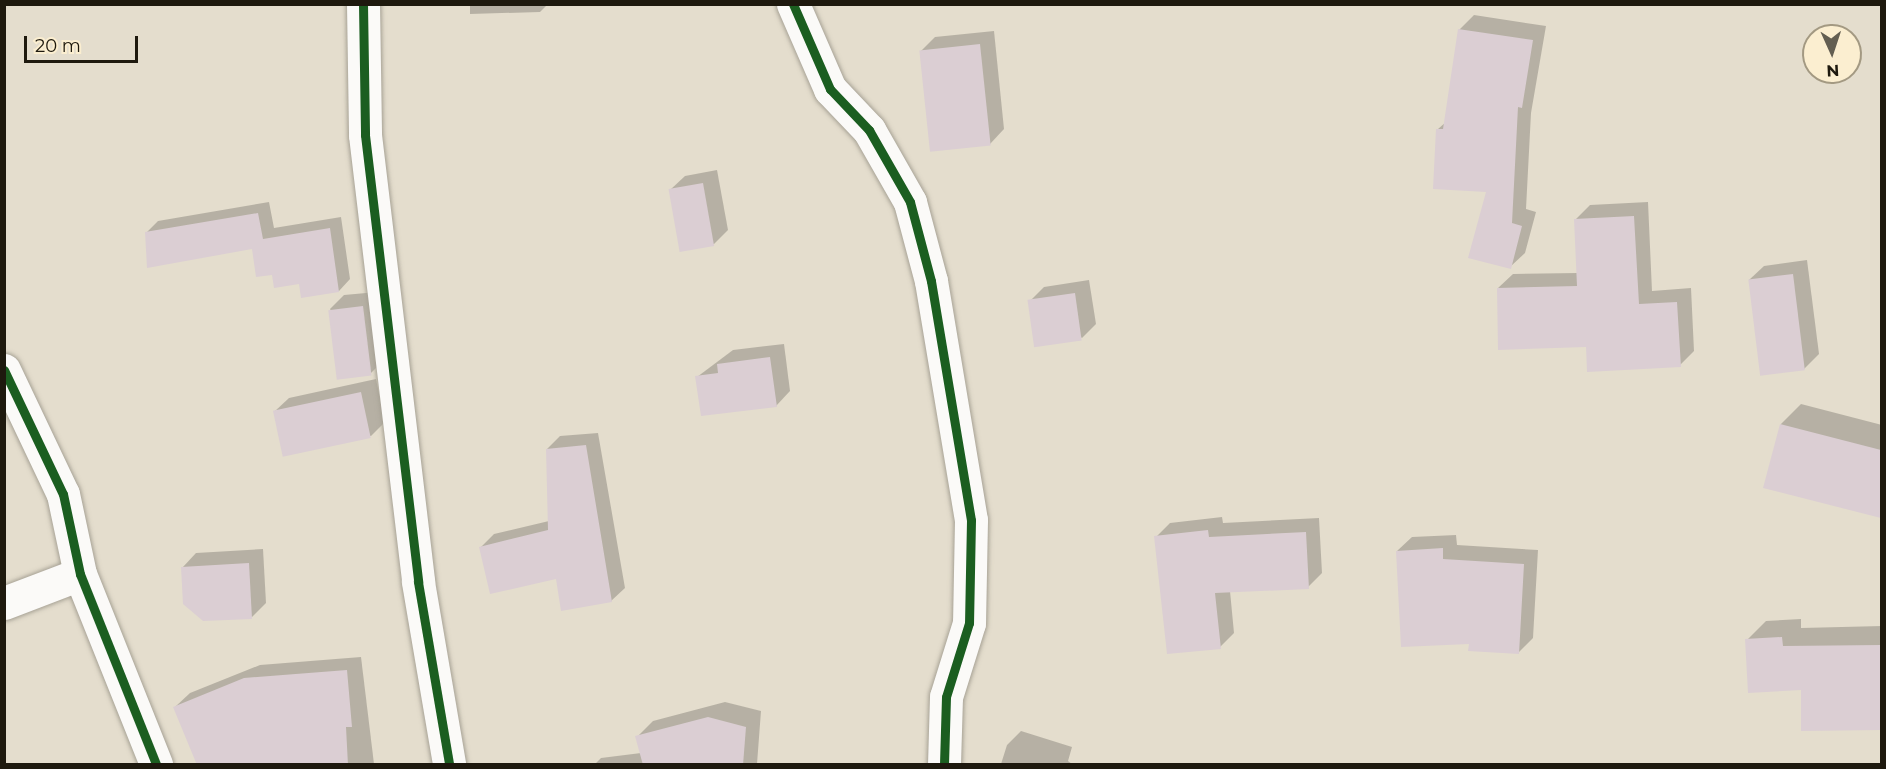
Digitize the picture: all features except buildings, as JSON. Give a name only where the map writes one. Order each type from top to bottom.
[{"type":"street","points":[[363,4],[365,135],[418,582],[449,765]]},
{"type":"street","points":[[793,4],[830,89],[869,130],[910,201],[931,281],[971,520],[969,623],[946,698],[944,765]]},
{"type":"street","points":[[4,370],[15,411],[63,494],[80,574],[156,765]]},
{"type":"street","points":[[4,603],[80,574]]},
{"type":"cycle path","points":[[363,4],[365,135],[418,582],[449,764]]},
{"type":"cycle path","points":[[793,4],[830,89],[869,130],[910,202],[931,281],[971,520],[969,623],[946,697],[944,764]]},
{"type":"cycle path","points":[[4,370],[63,494],[80,574],[156,764]]}]
